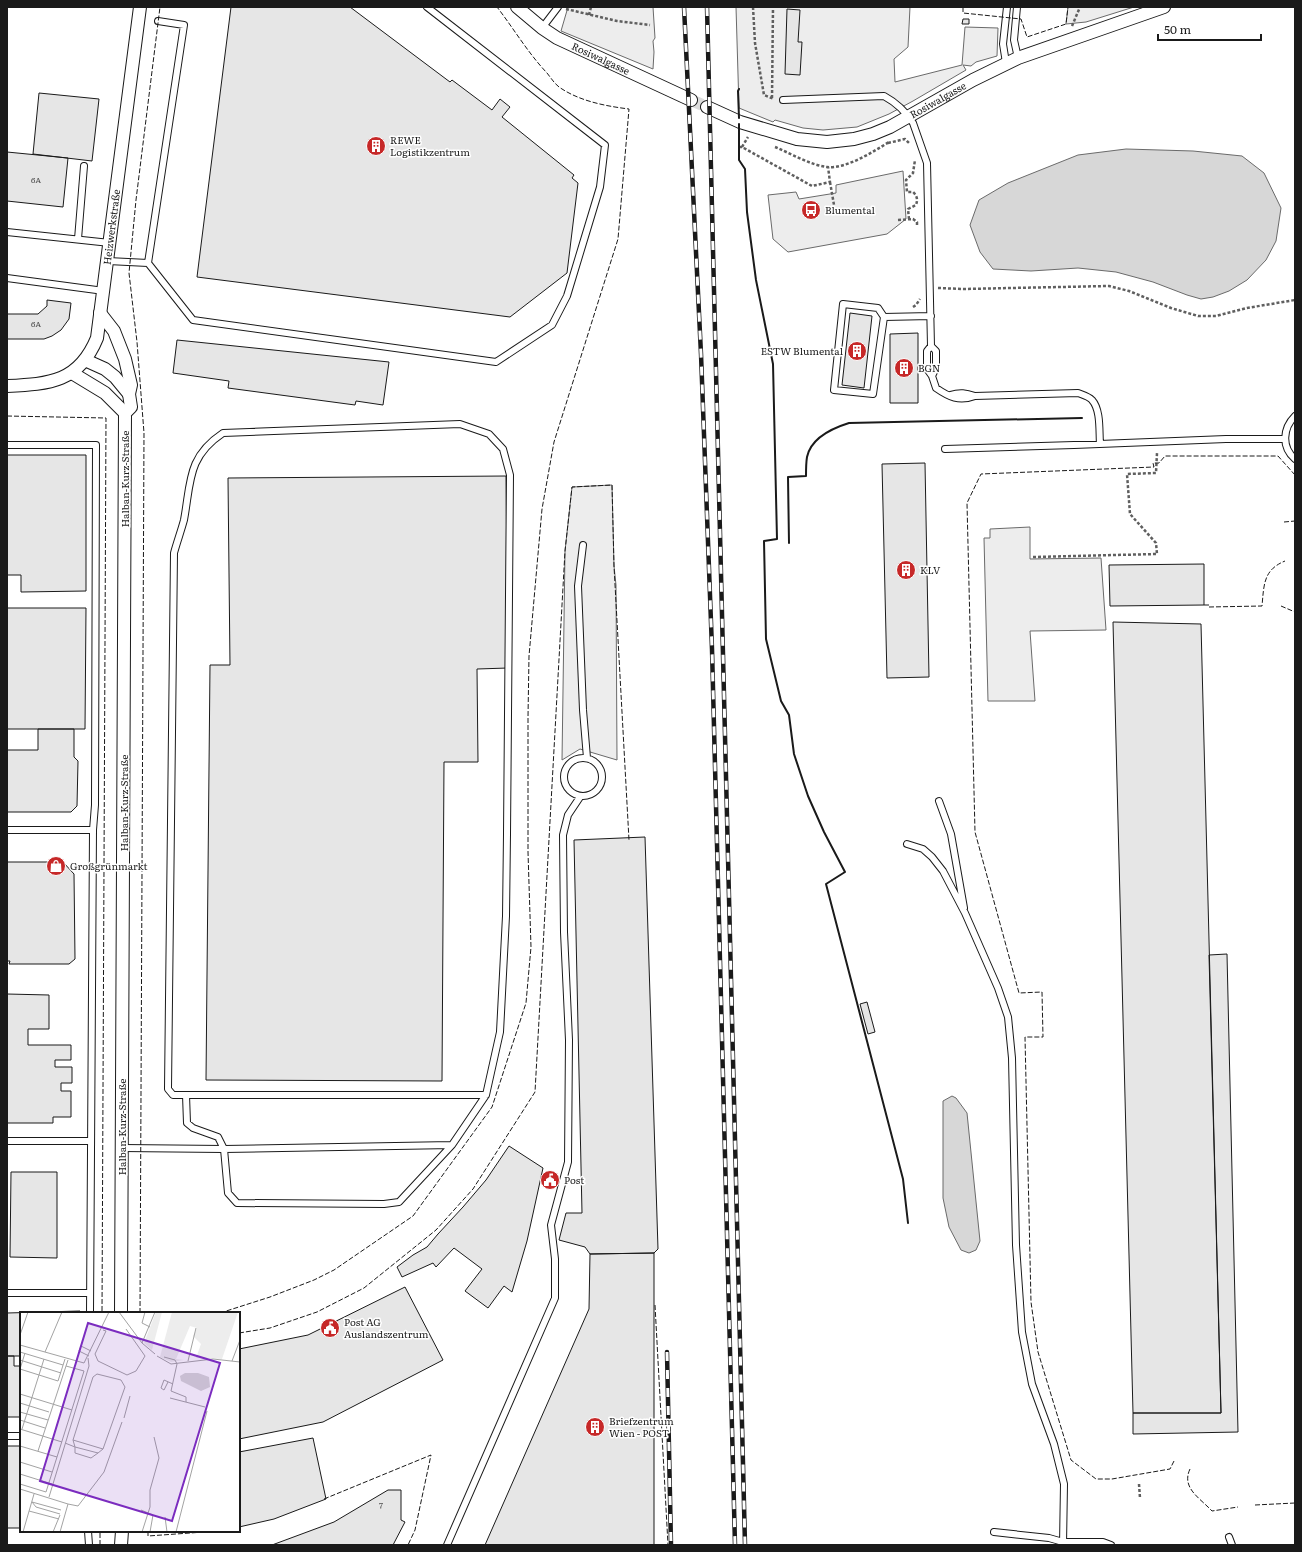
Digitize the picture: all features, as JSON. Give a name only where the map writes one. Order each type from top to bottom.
[{"type":"street","name":"Heizwerkstraße","points":[[7,386],[39,385],[72,373],[85,360],[92,350],[97,338],[140,7]]},
{"type":"street","name":"Rosiwalgasse","points":[[517,7],[542,28],[574,46],[692,100]]},
{"type":"street","name":"Rosiwalgasse","points":[[708,107],[740,122],[797,139],[814,142],[842,142],[872,134],[909,117],[1006,63],[1067,40],[1164,7]]},
{"type":"street","name":"Halban-Kurz-Straße","points":[[100,313],[114,331],[131,386],[129,394],[131,407],[125,413],[121,1312]]},
{"type":"street","points":[[85,360],[106,369],[115,377],[129,394]]},
{"type":"street","points":[[72,373],[105,393],[125,413]]},
{"type":"street","points":[[121,1545],[122,1532]]},
{"type":"lane","points":[[158,21],[184,25],[148,263],[193,320],[496,362],[552,325],[567,296],[600,187],[605,145],[427,7]]},
{"type":"lane","points":[[542,28],[558,7]]},
{"type":"lane","points":[[1006,63],[1003,44],[1007,7]]},
{"type":"lane","points":[[1016,7],[1014,40],[1018,58]]},
{"type":"lane","points":[[783,100],[884,96],[891,100],[909,117],[919,138],[926,163],[931,346],[936,351],[936,368],[932,376],[936,388],[950,395],[968,393],[975,396],[1078,393],[1088,396],[1096,407],[1100,444]]},
{"type":"lane","points":[[78,240],[84,166]]},
{"type":"lane","points":[[7,232],[110,243]]},
{"type":"lane","points":[[108,262],[148,263]]},
{"type":"lane","points":[[7,278],[104,291]]},
{"type":"lane","points":[[843,304],[878,308],[884,316],[873,394],[834,390],[843,304]]},
{"type":"lane","points":[[884,316],[931,316]]},
{"type":"lane","points":[[1295,416],[1290,421],[1286,430],[1285,439],[1287,449],[1295,459]]},
{"type":"lane","points":[[186,1095],[187,1123],[193,1128],[218,1137],[224,1149],[228,1193],[237,1203],[384,1204],[400,1202],[452,1145],[486,1095],[500,1032],[505,924],[508,834],[510,475],[503,449],[489,434],[460,424],[223,433],[211,441],[198,459],[191,474],[183,522],[174,553],[168,1089],[173,1095],[186,1095],[486,1095]]},
{"type":"lane","points":[[945,449],[1226,439],[1285,439]]},
{"type":"lane","points":[[7,445],[96,445],[95,805],[93,830],[90,1312]]},
{"type":"lane","points":[[583,545],[578,586],[583,710],[587,758]]},
{"type":"lane","points":[[587,758],[598,764],[603,775],[603,781],[601,787],[592,795],[580,797],[573,794],[565,784],[565,771],[568,765],[574,760],[587,758]]},
{"type":"lane","points":[[447,1545],[555,1298],[555,1259],[551,1225],[568,1162],[569,1040],[564,932],[563,835],[568,815],[580,797]]},
{"type":"lane","points":[[939,801],[951,834],[965,914]]},
{"type":"lane","points":[[7,830],[93,830]]},
{"type":"lane","points":[[907,844],[923,849],[932,857],[943,871],[965,914],[998,988],[1008,1017],[1012,1058],[1016,1245],[1022,1332],[1032,1384],[1054,1444],[1064,1484],[1063,1543]]},
{"type":"lane","points":[[7,1141],[91,1142]]},
{"type":"lane","points":[[122,1148],[224,1149],[452,1145]]},
{"type":"lane","points":[[7,1293],[90,1293]]},
{"type":"lane","points":[[7,1436],[20,1436]]},
{"type":"lane","points":[[88,1532],[88,1545]]},
{"type":"lane","points":[[994,1532],[1050,1538],[1063,1543],[1103,1542],[1111,1545]]},
{"type":"lane","points":[[1229,1537],[1232,1545]]},
{"type":"path","points":[[589,15],[591,7]]},
{"type":"path","points":[[753,7],[754,43],[764,95],[772,99],[783,100]]},
{"type":"path","points":[[772,99],[773,7]]},
{"type":"path","points":[[1067,40],[1080,7]]},
{"type":"path","points":[[566,9],[617,21],[650,25]]},
{"type":"path","points":[[748,136],[741,147],[812,186],[830,182]]},
{"type":"path","points":[[887,144],[905,139],[911,145]]},
{"type":"path","points":[[909,219],[908,209],[916,205],[918,201],[912,192],[907,192],[906,180],[913,174],[916,162],[914,156]]},
{"type":"path","points":[[828,167],[834,205]]},
{"type":"path","points":[[898,220],[913,219],[917,222],[918,228]]},
{"type":"path","points":[[929,287],[963,289],[1109,286],[1129,291],[1171,308],[1198,316],[1216,316],[1247,308],[1295,300]]},
{"type":"path","points":[[906,308],[916,305],[920,298]]},
{"type":"path","points":[[1033,557],[1157,554],[1156,543],[1130,514],[1127,474],[1156,473],[1157,453]]},
{"type":"path","points":[[1139,1484],[1140,1498]]},
{"type":"shaded area","points":[[568,7],[653,7],[655,38],[653,41],[653,69],[561,31]]},
{"type":"shaded area","points":[[736,7],[910,7],[908,47],[894,59],[895,82],[962,65],[965,27],[998,28],[997,56],[976,62],[971,66],[963,65],[966,70],[889,114],[857,127],[823,130],[803,128],[775,120],[773,122],[739,108]]},
{"type":"shaded area","points":[[1068,7],[1134,7],[1086,22],[1066,24]]},
{"type":"shaded area","points":[[1126,149],[1193,151],[1242,156],[1264,173],[1281,208],[1276,241],[1266,260],[1247,280],[1229,291],[1213,297],[1201,299],[1153,282],[1116,272],[1078,268],[1031,271],[993,269],[980,252],[970,225],[979,200],[1008,183],[1078,155]]},
{"type":"shaded area","points":[[903,171],[906,219],[887,234],[788,252],[773,239],[768,195],[796,192],[799,199],[836,193],[836,185]]},
{"type":"shaded area","points":[[612,485],[614,566],[616,585],[617,760],[580,749],[562,760],[565,551],[572,487]]},
{"type":"shaded area","points":[[1030,527],[1030,559],[1101,558],[1106,630],[1030,631],[1035,701],[988,701],[984,538],[990,538],[990,529]]},
{"type":"shaded area","points":[[952,1096],[956,1098],[967,1113],[980,1241],[976,1250],[969,1253],[961,1250],[949,1227],[943,1198],[943,1101]]},
{"type":"building","name":"REWE Logistikzentrum","points":[[231,7],[350,7],[450,82],[452,80],[492,110],[500,99],[510,107],[502,117],[574,175],[572,178],[578,183],[567,273],[510,317],[197,277]]},
{"type":"building","points":[[787,9],[800,10],[798,42],[802,42],[800,75],[785,74]]},
{"type":"building","points":[[963,19],[969,19],[969,24],[962,24]]},
{"type":"building","points":[[39,93],[99,99],[92,161],[33,154]]},
{"type":"building","points":[[7,152],[68,158],[63,207],[7,201]]},
{"type":"building","points":[[47,300],[71,303],[69,319],[61,330],[44,339],[7,339],[7,314],[38,314],[47,306]]},
{"type":"building","name":"ESTW Blumental","points":[[850,313],[872,316],[864,388],[842,385]]},
{"type":"building","name":"BGN","points":[[918,333],[918,403],[890,403],[890,334]]},
{"type":"building","points":[[177,340],[389,362],[383,405],[356,401],[355,405],[228,388],[229,381],[173,373]]},
{"type":"building","points":[[7,455],[86,455],[86,591],[21,592],[21,575],[7,575]]},
{"type":"building","name":"KLV","points":[[925,463],[929,677],[887,678],[882,464]]},
{"type":"building","points":[[506,476],[508,668],[477,669],[478,762],[444,762],[442,1081],[206,1080],[210,665],[230,665],[228,478]]},
{"type":"building","points":[[1204,564],[1204,605],[1110,606],[1109,565]]},
{"type":"building","points":[[7,608],[86,608],[85,729],[7,729]]},
{"type":"building","points":[[1113,622],[1201,624],[1221,1413],[1133,1413]]},
{"type":"building","points":[[38,729],[74,729],[74,757],[78,761],[77,806],[71,812],[7,812],[7,750],[38,750]]},
{"type":"building","points":[[645,837],[658,1249],[654,1253],[590,1254],[585,1247],[559,1240],[566,1213],[582,1213],[574,840]]},
{"type":"building","points":[[7,862],[63,862],[74,874],[75,959],[69,964],[9,964],[10,961],[7,961]]},
{"type":"building","points":[[1227,954],[1238,1432],[1133,1434],[1133,1413],[1221,1413],[1209,955]]},
{"type":"building","points":[[7,994],[49,995],[49,1029],[28,1029],[28,1045],[71,1045],[71,1060],[55,1060],[55,1067],[72,1067],[72,1083],[61,1083],[61,1091],[71,1091],[71,1117],[53,1117],[53,1123],[7,1123]]},
{"type":"building","points":[[867,1002],[875,1032],[868,1034],[860,1004]]},
{"type":"building","points":[[509,1146],[543,1168],[527,1241],[512,1292],[504,1286],[488,1308],[465,1291],[482,1269],[454,1248],[436,1267],[433,1263],[402,1277],[397,1267],[427,1247],[486,1180]]},
{"type":"building","points":[[11,1172],[57,1172],[57,1258],[10,1257]]},
{"type":"building","name":"Briefzentrum Wien - POST","points":[[654,1253],[654,1545],[485,1545],[589,1309],[590,1254]]},
{"type":"building","points":[[405,1287],[443,1360],[323,1422],[240,1439],[240,1349],[308,1335]]},
{"type":"building","points":[[80,1311],[80,1312],[44,1312]]},
{"type":"building","points":[[7,1313],[20,1313],[20,1356],[7,1356]]},
{"type":"building","points":[[7,1356],[14,1356],[14,1366],[20,1366],[20,1417],[7,1417]]},
{"type":"building","points":[[313,1438],[326,1499],[274,1519],[240,1527],[240,1452]]},
{"type":"building","points":[[7,1446],[20,1446],[20,1528],[7,1528]]},
{"type":"building","points":[[388,1490],[401,1490],[401,1520],[405,1522],[393,1545],[272,1545],[334,1522]]},
{"type":"tunnel","points":[[691,100],[707,107]]},
{"type":"railway","points":[[684,7],[701,354],[712,649],[735,1545]]},
{"type":"railway","points":[[707,7],[745,1545]]},
{"type":"railway","points":[[667,1352],[671,1545]]},
{"type":"fence","points":[[140,1312],[144,433],[137,342],[129,273],[136,200],[160,7]]},
{"type":"fence","points":[[223,1312],[270,1297],[314,1280],[334,1270],[413,1216],[492,1107],[526,1003],[531,947],[528,852],[529,656],[542,509],[554,442],[618,239],[629,109],[592,102],[575,96],[559,87],[534,57],[497,7]]},
{"type":"fence","points":[[963,7],[963,13],[1021,19],[1027,37],[1066,24],[1068,7]]},
{"type":"fence","points":[[7,416],[106,418],[102,1312]]},
{"type":"fence","points":[[1174,1461],[1170,1469],[1112,1479],[1096,1479],[1071,1460],[1038,1352],[1031,1302],[1025,1037],[1043,1037],[1042,992],[1019,993],[975,832],[967,503],[981,474],[1154,467],[1153,463],[1159,463],[1165,456],[1278,456],[1295,475]]},
{"type":"fence","points":[[240,1333],[270,1328],[317,1312],[364,1288],[436,1230],[473,1189],[535,1092],[565,551],[572,487],[612,485],[614,566],[629,840]]},
{"type":"fence","points":[[1284,522],[1295,521]]},
{"type":"fence","points":[[1204,605],[1209,605],[1209,607],[1262,606],[1266,579],[1272,569],[1285,561]]},
{"type":"fence","points":[[1281,606],[1295,612]]},
{"type":"fence","points":[[655,1305],[668,1545]]},
{"type":"fence","points":[[324,1499],[431,1455],[415,1530],[408,1545]]},
{"type":"fence","points":[[1190,1469],[1188,1476],[1190,1487],[1197,1497],[1212,1511],[1238,1507]]},
{"type":"fence","points":[[1255,1505],[1295,1503]]},
{"type":"fence","points":[[100,1532],[100,1545]]},
{"type":"fence","points":[[148,1532],[148,1536],[204,1532]]},
{"type":"wall","points":[[739,89],[739,118]]},
{"type":"wall","points":[[739,124],[739,160],[745,169],[747,212],[756,280],[773,364],[777,539],[764,541],[766,639],[781,701],[789,715],[794,754],[808,796],[824,832],[845,872],[826,884],[903,1179],[908,1223]]},
{"type":"wall","points":[[789,543],[788,477],[806,476],[806,464],[809,450],[818,439],[836,428],[849,423],[1082,418]]},
{"type":"place","name":"REWE Logistikzentrum","points":[[376,146]]},
{"type":"place","name":"Blumental","points":[[811,210]]},
{"type":"place","name":"ESTW Blumental","points":[[857,351]]},
{"type":"place","name":"BGN","points":[[904,368]]},
{"type":"place","name":"KLV","points":[[906,570]]},
{"type":"place","name":"Großgrünmarkt","points":[[56,866]]},
{"type":"place","name":"Post","points":[[550,1180]]},
{"type":"place","name":"Post AG Auslandszentrum","points":[[330,1328]]},
{"type":"place","name":"Briefzentrum Wien - POST","points":[[595,1427]]}]
